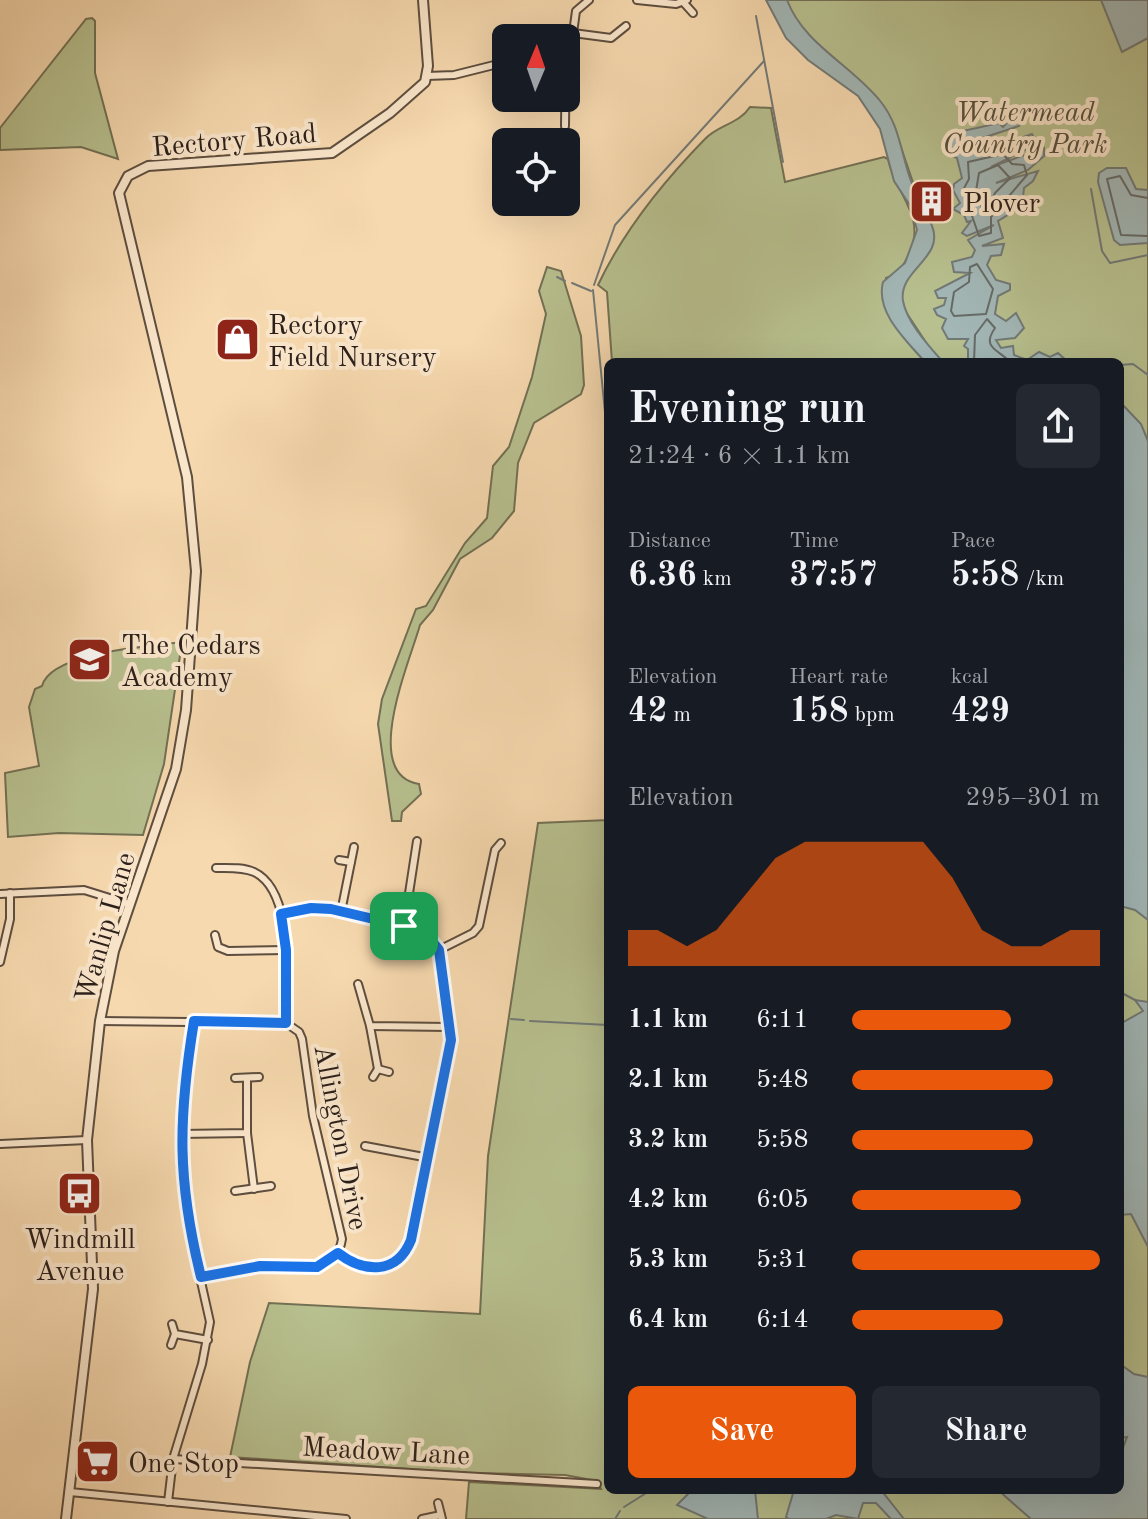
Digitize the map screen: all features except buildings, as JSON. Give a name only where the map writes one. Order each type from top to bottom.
[{"type":"street","points":[[423,0],[427,76],[454,75],[492,66]]},
{"type":"street","points":[[574,24],[576,11],[589,0]]},
{"type":"street","points":[[637,0],[685,1],[693,13]]},
{"type":"street","points":[[580,34],[611,38],[626,26]]},
{"type":"street","points":[[611,38],[613,47]]},
{"type":"street","name":"Rectory Road","points":[[160,354],[119,202],[122,183],[128,176],[161,164],[332,153],[346,147],[390,113],[420,88],[427,76]]},
{"type":"street","points":[[565,112],[565,126]]},
{"type":"street","name":"Wanlip Lane","points":[[66,1519],[93,1291],[87,1140],[100,1021],[107,977],[129,904],[176,769],[194,630],[193,513],[160,354]]},
{"type":"street","points":[[404,926],[419,851],[417,841]]},
{"type":"street","points":[[439,950],[473,933],[479,926],[495,850],[501,843]]},
{"type":"street","points":[[486,846],[495,850]]},
{"type":"street","points":[[341,912],[354,847]]},
{"type":"street","points":[[419,851],[427,852]]},
{"type":"street","points":[[237,869],[238,857]]},
{"type":"street","points":[[339,860],[351,862]]},
{"type":"street","name":"Allington Drive","points":[[201,1277],[260,1266],[317,1267],[338,1253],[342,1239],[313,1116],[302,1039],[299,1032],[286,1023],[286,950],[281,914],[264,879],[237,869],[216,868]]},
{"type":"street","points":[[0,894],[84,890],[129,904]]},
{"type":"street","points":[[0,962],[10,919],[10,893]]},
{"type":"street","points":[[281,914],[311,908],[404,926],[426,934],[439,950],[449,1027],[449,1056],[411,1240],[402,1256],[374,1269],[352,1263],[338,1253]]},
{"type":"street","points":[[215,935],[218,947]]},
{"type":"street","points":[[218,947],[228,951],[286,950]]},
{"type":"street","points":[[212,955],[218,947]]},
{"type":"street","points":[[358,984],[363,992],[378,1069],[373,1077]]},
{"type":"street","points":[[363,992],[373,984]]},
{"type":"street","points":[[100,1021],[286,1023]]},
{"type":"street","points":[[168,1502],[173,1459],[208,1340],[210,1322],[183,1193],[180,1134],[194,1021]]},
{"type":"street","points":[[370,1026],[449,1027]]},
{"type":"street","points":[[378,1069],[389,1072]]},
{"type":"street","points":[[235,1078],[259,1077]]},
{"type":"street","points":[[247,1078],[247,1133],[254,1189]]},
{"type":"street","points":[[180,1134],[247,1133]]},
{"type":"street","points":[[374,1147],[377,1136]]},
{"type":"street","points":[[0,1144],[87,1140]]},
{"type":"street","points":[[365,1146],[429,1158]]},
{"type":"street","points":[[235,1191],[271,1186]]},
{"type":"street","points":[[171,1345],[175,1334],[172,1324]]},
{"type":"street","points":[[175,1334],[208,1340]]},
{"type":"street","name":"Meadow Lane","points":[[173,1459],[597,1484]]},
{"type":"street","points":[[70,1492],[346,1519]]},
{"type":"street","points":[[422,1519],[441,1517],[438,1503]]},
{"type":"green space","name":"Watermead Country Park","points":[[784,0],[1148,0],[1148,1519],[466,1519],[469,1482],[601,1489],[597,1481],[565,1475],[469,1473],[230,1457],[250,1362],[269,1303],[480,1314],[488,1156],[538,823],[604,820],[604,1494],[1124,1494],[1124,358],[936,358],[898,300],[899,290],[932,238],[893,124],[802,41]]},
{"type":"green space","points":[[86,19],[95,21],[95,73],[118,159],[81,147],[0,150],[0,128]]},
{"type":"green space","points":[[750,107],[771,108],[785,182],[884,157],[888,159],[912,216],[914,239],[906,261],[898,271],[886,278],[887,304],[895,324],[921,358],[612,358],[607,292],[598,285],[608,265],[632,226],[674,173],[710,134]]},
{"type":"green space","points":[[547,267],[561,271],[581,336],[584,385],[581,394],[534,423],[518,463],[514,511],[492,538],[460,559],[433,610],[420,625],[400,689],[391,739],[393,760],[402,776],[419,784],[421,794],[402,812],[401,821],[392,821],[378,724],[382,699],[416,609],[426,606],[465,543],[487,518],[493,466],[509,447],[532,377],[546,314],[539,291]]},
{"type":"green space","points":[[182,642],[164,764],[143,835],[59,833],[8,837],[5,773],[39,766],[29,707],[35,689],[63,665],[82,658]]},
{"type":"water","points":[[766,0],[787,0],[805,30],[869,89],[892,121],[913,187],[930,220],[934,237],[927,256],[907,281],[903,301],[914,326],[940,358],[921,358],[894,326],[884,305],[883,282],[905,263],[917,230],[911,207],[894,181],[880,129],[858,96],[808,60],[786,38]]},
{"type":"water","points":[[1101,0],[1148,0],[1148,38],[1122,52]]},
{"type":"water","points":[[1023,118],[1019,126],[964,144],[963,148],[966,151],[974,148],[978,153],[1032,134],[1037,144],[991,167],[1044,148],[1044,156],[1028,170],[996,183],[1038,171],[1033,181],[1024,188],[1023,197],[997,211],[1029,202],[998,221],[1003,238],[982,246],[1004,244],[1001,255],[991,256],[987,265],[996,280],[1010,284],[1010,290],[998,296],[995,314],[1006,321],[1016,313],[1024,328],[1015,338],[996,340],[1001,348],[1013,346],[1014,355],[1022,358],[968,358],[968,349],[964,346],[968,339],[948,339],[942,328],[946,319],[937,315],[934,309],[944,305],[946,298],[938,298],[935,291],[970,273],[954,272],[952,262],[972,257],[975,250],[968,240],[994,225],[967,236],[962,233],[971,221],[967,222],[964,215],[953,209],[960,203],[953,190],[954,184],[962,178],[957,158],[950,155],[949,134],[999,123],[1003,127],[1010,119]]},
{"type":"water","points":[[1107,168],[1126,168],[1136,189],[1148,190],[1148,243],[1120,245],[1114,240],[1098,182],[1099,173]]},
{"type":"water","points":[[1039,352],[1050,357],[1058,353],[1064,358],[1030,358]]},
{"type":"water","points":[[1124,406],[1141,424],[1148,441],[1148,920],[1135,910],[1124,907]]},
{"type":"water","points":[[1135,1000],[1148,1002],[1148,1247],[1131,1214],[1124,1215],[1124,1022],[1143,1011]]},
{"type":"water","points":[[1124,1367],[1134,1374],[1148,1377],[1148,1519],[1031,1519],[1003,1494],[1124,1494],[1124,1445],[1127,1437],[1124,1437]]},
{"type":"water","points":[[688,1494],[755,1494],[758,1519],[708,1519],[677,1505]]},
{"type":"water","points":[[793,1494],[884,1494],[904,1519],[891,1519],[876,1503],[863,1503],[858,1519],[836,1515],[826,1519],[786,1517]]},
{"type":"waterway","points":[[756,16],[783,162]]},
{"type":"waterway","points":[[594,285],[615,225],[764,61]]},
{"type":"waterway","points":[[1091,189],[1102,251],[1110,263],[1148,255]]},
{"type":"waterway","points":[[557,277],[565,281]]},
{"type":"waterway","points":[[572,283],[591,291]]},
{"type":"waterway","points":[[593,290],[604,402]]},
{"type":"waterway","points":[[1124,365],[1133,364],[1148,375]]},
{"type":"waterway","points":[[1124,994],[1135,1000]]},
{"type":"waterway","points":[[511,1019],[524,1020]]},
{"type":"waterway","points":[[530,1021],[604,1025]]},
{"type":"waterway","points":[[624,1507],[645,1494]]},
{"type":"waterway","points":[[615,1519],[620,1511]]},
{"type":"place","name":"Plover","points":[[932,202]]},
{"type":"place","name":"Rectory Field Nursery","points":[[237,340]]},
{"type":"place","name":"The Cedars Academy","points":[[90,660]]},
{"type":"place","name":"Windmill Avenue","points":[[80,1194]]},
{"type":"place","name":"One Stop","points":[[97,1462]]},
{"type":"route","points":[[311,908],[331,909],[404,926],[426,934],[439,950],[451,1040],[429,1158],[408,1247],[395,1262],[374,1269],[352,1263],[338,1253],[317,1267],[260,1266],[225,1270],[201,1277],[189,1228],[180,1162],[182,1096],[194,1021],[286,1023],[289,1013],[285,931],[281,914],[311,908]]}]
